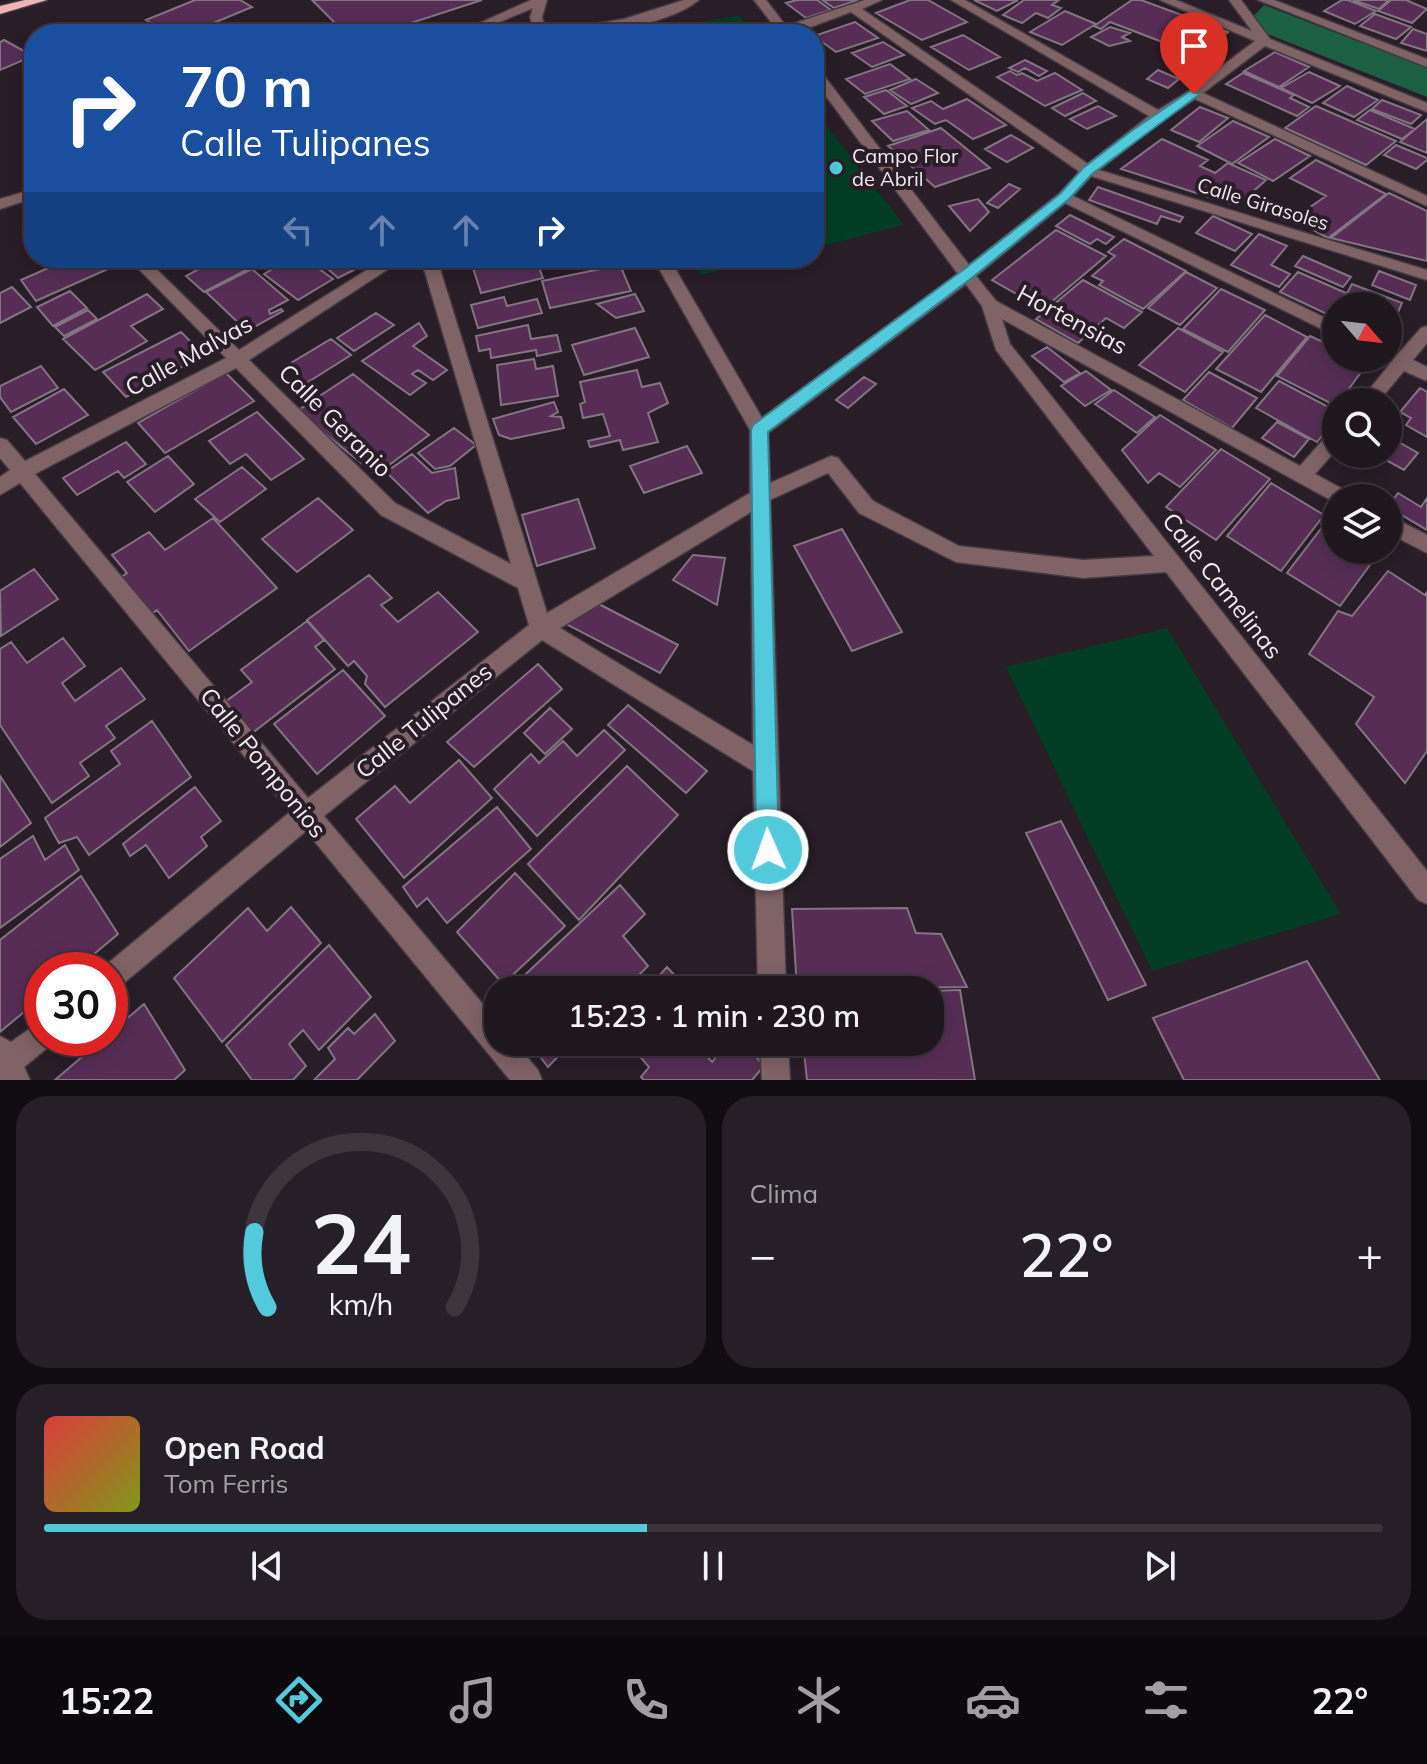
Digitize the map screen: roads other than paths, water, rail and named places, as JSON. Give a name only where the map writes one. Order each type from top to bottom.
[{"type":"highway","points":[[0,10],[41,0]]},
{"type":"street","points":[[616,24],[673,10],[693,0]]},
{"type":"street","points":[[760,0],[778,24]]},
{"type":"street","points":[[807,24],[876,0]]},
{"type":"street","points":[[957,0],[1158,116]]},
{"type":"street","points":[[1166,0],[1427,108]]},
{"type":"street","points":[[1190,10],[1203,0]]},
{"type":"street","points":[[1235,0],[1265,40]]},
{"type":"street","points":[[1264,0],[1427,63]]},
{"type":"street","points":[[485,24],[540,1]]},
{"type":"street","points":[[538,24],[536,17],[540,1]]},
{"type":"street","name":"Calle Girasoles","points":[[853,8],[1088,171],[1427,275]]},
{"type":"street","points":[[759,430],[968,274],[1064,197],[1088,171],[1158,116],[1194,94],[1265,40]]},
{"type":"street","name":"Hortensias","points":[[824,84],[990,305],[1322,486]]},
{"type":"street","points":[[1194,94],[1427,202]]},
{"type":"street","points":[[0,204],[24,196]]},
{"type":"street","points":[[1064,197],[1322,323]]},
{"type":"street","name":"Calle Geranio","points":[[146,268],[388,509],[527,582]]},
{"type":"street","name":"Calle Malvas","points":[[0,487],[23,471],[237,360],[381,268]]},
{"type":"street","points":[[432,268],[541,628],[765,765]]},
{"type":"street","points":[[667,268],[759,430],[772,976]]},
{"type":"street","name":"Calle Camelinas","points":[[990,305],[1002,346],[1427,891]]},
{"type":"street","points":[[1402,354],[1427,332]]},
{"type":"street","points":[[1402,362],[1427,375]]},
{"type":"street","name":"Calle Pomponios","points":[[0,445],[528,1080]]},
{"type":"street","points":[[1303,475],[1322,454]]},
{"type":"street","name":"Calle Tulipanes","points":[[128,963],[306,815],[541,628],[761,496],[831,463],[866,507],[956,554],[1083,569],[1172,563]]},
{"type":"street","points":[[1402,531],[1427,545]]},
{"type":"street","points":[[6,1065],[24,1050]]},
{"type":"street","points":[[775,1056],[776,1080]]},
{"type":"place","name":"Campo Flor de Abril","points":[[836,168]]}]
